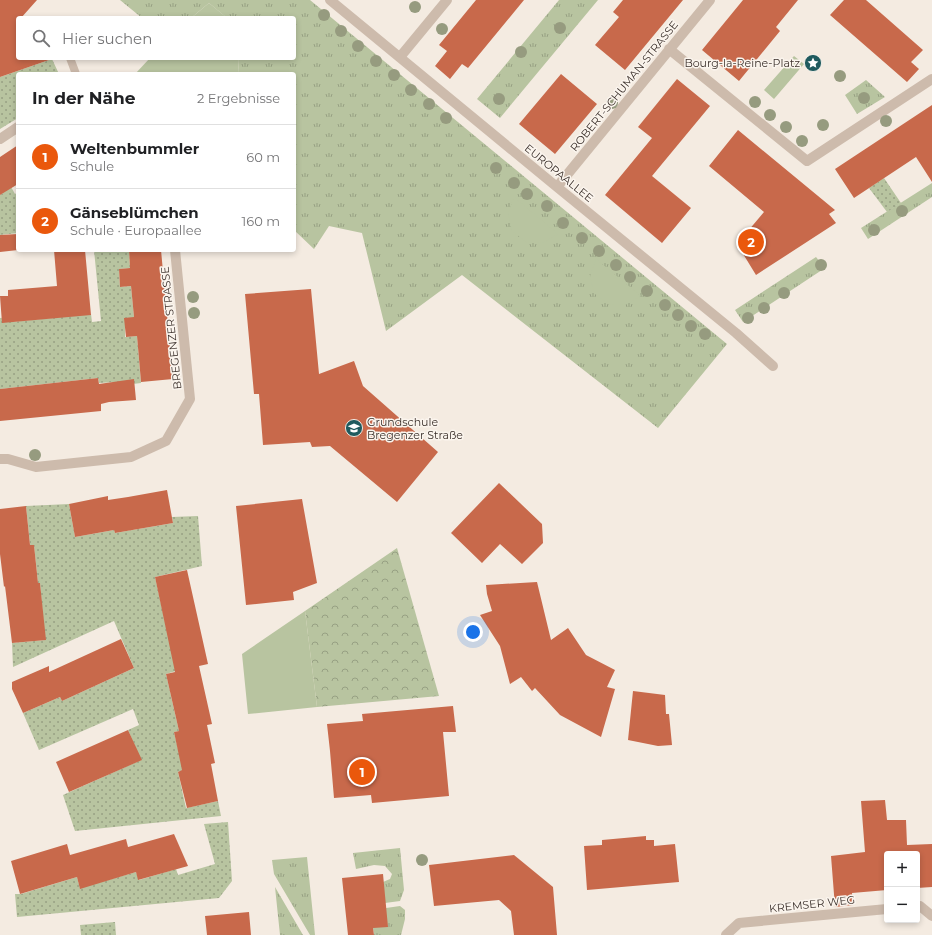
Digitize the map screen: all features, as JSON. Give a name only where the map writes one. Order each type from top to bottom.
[{"type":"street","name":"EUROPAALLEE","points":[[330,0],[736,333],[772,366]]},
{"type":"street","points":[[400,57],[447,0]]},
{"type":"street","name":"ROBERT-SCHUMAN-STRASSE","points":[[557,187],[710,0]]},
{"type":"street","points":[[669,49],[807,161],[932,79]]},
{"type":"street","points":[[0,139],[16,128]]},
{"type":"street","name":"BREGENZER STRASSE","points":[[0,460],[8,459],[36,467],[131,457],[166,441],[190,399],[175,252]]},
{"type":"street","points":[[920,906],[932,916]]},
{"type":"street","name":"KREMSER WEG","points":[[726,935],[739,923],[884,909]]},
{"type":"lane","points":[[71,60],[75,72]]},
{"type":"green space","points":[[120,0],[310,0],[727,344],[658,428],[462,275],[386,331],[362,233],[329,226],[314,249],[296,232],[296,72],[239,72],[238,60],[296,60],[296,16],[225,16],[209,3],[193,16],[140,16]]},
{"type":"green space","points":[[559,0],[598,0],[500,118],[477,99]]},
{"type":"green space","points":[[209,3],[225,16],[193,16]]},
{"type":"green space","points":[[794,56],[804,64],[774,99],[764,90]]},
{"type":"green space","points":[[49,60],[52,60],[58,72],[16,72],[16,119],[0,129],[0,77]]},
{"type":"green space","points":[[148,60],[238,60],[239,72],[137,72]]},
{"type":"green space","points":[[866,80],[885,97],[857,114],[845,95]]},
{"type":"green space","points":[[884,178],[901,203],[887,212],[869,188]]},
{"type":"green space","points":[[932,183],[932,197],[868,239],[861,228]]},
{"type":"green space","points":[[10,185],[15,194],[16,193],[16,233],[0,235],[0,195],[3,193],[2,191]]},
{"type":"green space","points":[[514,197],[558,234],[543,243],[526,242],[512,231],[508,213]]},
{"type":"green space","points":[[94,252],[129,252],[130,268],[119,269],[120,287],[131,286],[134,317],[128,327],[125,328],[125,337],[137,336],[141,383],[117,386],[116,382],[99,383],[98,378],[0,389],[0,318],[10,317],[11,322],[91,314],[92,322],[101,321]]},
{"type":"green space","points":[[816,257],[825,268],[743,322],[735,310]]},
{"type":"green space","points":[[596,259],[641,296],[625,305],[608,304],[594,293],[590,276]]},
{"type":"green space","points":[[69,504],[75,537],[114,530],[115,533],[173,523],[172,517],[198,516],[202,566],[155,577],[176,671],[166,674],[179,731],[174,732],[183,770],[178,772],[186,808],[218,801],[221,816],[75,831],[63,795],[141,760],[128,730],[139,725],[133,709],[39,750],[23,713],[60,697],[62,701],[134,668],[114,621],[13,667],[12,643],[45,640],[40,583],[38,583],[34,545],[30,545],[26,506]]},
{"type":"green space","points":[[397,548],[439,696],[317,707],[305,611]]},
{"type":"green space","points":[[305,611],[317,707],[248,714],[242,654]]},
{"type":"green space","points":[[228,822],[232,881],[219,898],[17,917],[15,894],[21,894],[77,877],[80,888],[136,872],[139,880],[176,869],[178,875],[215,864],[204,824]]},
{"type":"green space","points":[[400,848],[404,890],[400,901],[385,903],[383,882],[390,879],[392,874],[385,866],[374,865],[356,869],[353,853]]},
{"type":"green space","points":[[307,857],[315,935],[310,935],[274,874],[272,860]]},
{"type":"green space","points":[[275,887],[303,935],[280,935]]},
{"type":"green space","points":[[400,906],[405,910],[405,919],[401,935],[374,935],[373,928],[386,908]]},
{"type":"green space","points":[[115,922],[116,935],[81,935],[80,925]]},
{"type":"building","points":[[0,0],[37,0],[23,16],[16,16],[16,60],[49,60],[0,77]]},
{"type":"building","points":[[476,0],[524,0],[468,68],[462,64],[450,79],[435,66],[447,51],[439,45]]},
{"type":"building","points":[[623,0],[683,0],[625,70],[595,45],[619,17],[613,12]]},
{"type":"building","points":[[743,0],[798,0],[776,27],[780,31],[739,81],[702,50]]},
{"type":"building","points":[[844,0],[866,0],[923,50],[911,62],[919,69],[907,82],[830,15]]},
{"type":"building","points":[[561,74],[597,104],[555,154],[519,124]]},
{"type":"building","points":[[677,79],[710,106],[652,176],[691,208],[662,243],[605,195],[652,138],[638,127]]},
{"type":"building","points":[[932,105],[932,182],[916,157],[854,198],[835,169]]},
{"type":"building","points":[[738,130],[835,210],[829,214],[836,223],[756,275],[737,244],[764,212],[709,166]]},
{"type":"building","points":[[16,146],[16,185],[0,195],[0,157]]},
{"type":"building","points":[[16,234],[16,250],[0,252],[0,235]]},
{"type":"building","points":[[54,252],[85,252],[91,315],[2,323],[0,296],[8,296],[8,290],[57,286]]},
{"type":"building","points":[[129,252],[161,252],[173,379],[141,382],[137,336],[126,337],[124,318],[134,317],[131,286],[120,287],[119,269],[130,268]]},
{"type":"building","name":"Grundschule Bregenzer Straße","points":[[311,289],[319,374],[354,361],[363,386],[438,452],[397,502],[330,446],[312,447],[310,442],[263,445],[259,394],[254,394],[245,294]]},
{"type":"building","points":[[98,378],[99,384],[134,379],[136,400],[101,404],[101,411],[0,421],[0,389]]},
{"type":"building","points":[[499,483],[542,524],[543,543],[522,564],[500,544],[482,563],[451,533]]},
{"type":"building","points":[[167,490],[173,523],[115,533],[114,530],[75,537],[69,504],[108,496],[108,500]]},
{"type":"building","points":[[302,499],[317,583],[293,592],[294,600],[246,605],[236,506]]},
{"type":"building","points":[[26,506],[30,545],[34,545],[38,583],[40,583],[46,640],[12,643],[0,554],[0,509]]},
{"type":"building","points":[[187,570],[208,664],[199,666],[212,724],[207,725],[215,763],[211,764],[218,801],[187,808],[178,772],[182,770],[174,732],[179,731],[166,674],[175,672],[155,577]]},
{"type":"building","points":[[537,582],[551,640],[568,628],[586,655],[615,670],[607,687],[615,689],[601,737],[560,715],[535,688],[532,691],[521,677],[510,684],[500,646],[480,615],[492,611],[486,585]]},
{"type":"building","points":[[121,639],[134,668],[62,701],[60,697],[23,713],[12,689],[12,682],[49,666],[49,672]]},
{"type":"building","points":[[633,691],[665,695],[666,714],[669,714],[672,745],[658,746],[628,740]]},
{"type":"building","points":[[453,706],[456,732],[443,732],[449,796],[372,803],[371,795],[334,798],[327,724],[363,721],[362,714]]},
{"type":"building","points":[[128,730],[142,760],[69,792],[56,762]]},
{"type":"building","points":[[885,800],[887,820],[906,820],[907,845],[932,844],[932,887],[920,888],[920,851],[884,851],[884,890],[852,893],[853,905],[835,907],[831,856],[865,852],[861,801]]},
{"type":"building","points":[[174,834],[188,866],[138,880],[136,872],[80,889],[77,877],[20,894],[11,861],[67,844],[70,855],[126,839],[128,847]]},
{"type":"building","points":[[646,836],[646,840],[654,840],[654,846],[675,844],[679,882],[587,890],[584,846],[602,845],[602,840]]},
{"type":"building","points":[[514,855],[553,887],[557,935],[514,935],[511,911],[499,900],[434,906],[429,865]]},
{"type":"building","points":[[383,874],[388,927],[373,928],[374,935],[348,935],[342,878]]},
{"type":"building","points":[[249,912],[251,935],[207,935],[205,916]]},
{"type":"place","name":"Bourg-la-Reine-Platz","points":[[813,63]]},
{"type":"place","name":"Gänseblümchen","points":[[751,242]]},
{"type":"place","name":"Grundschule Bregenzer Straße","points":[[354,428]]},
{"type":"place","name":"Weltenbummler","points":[[362,772]]}]
